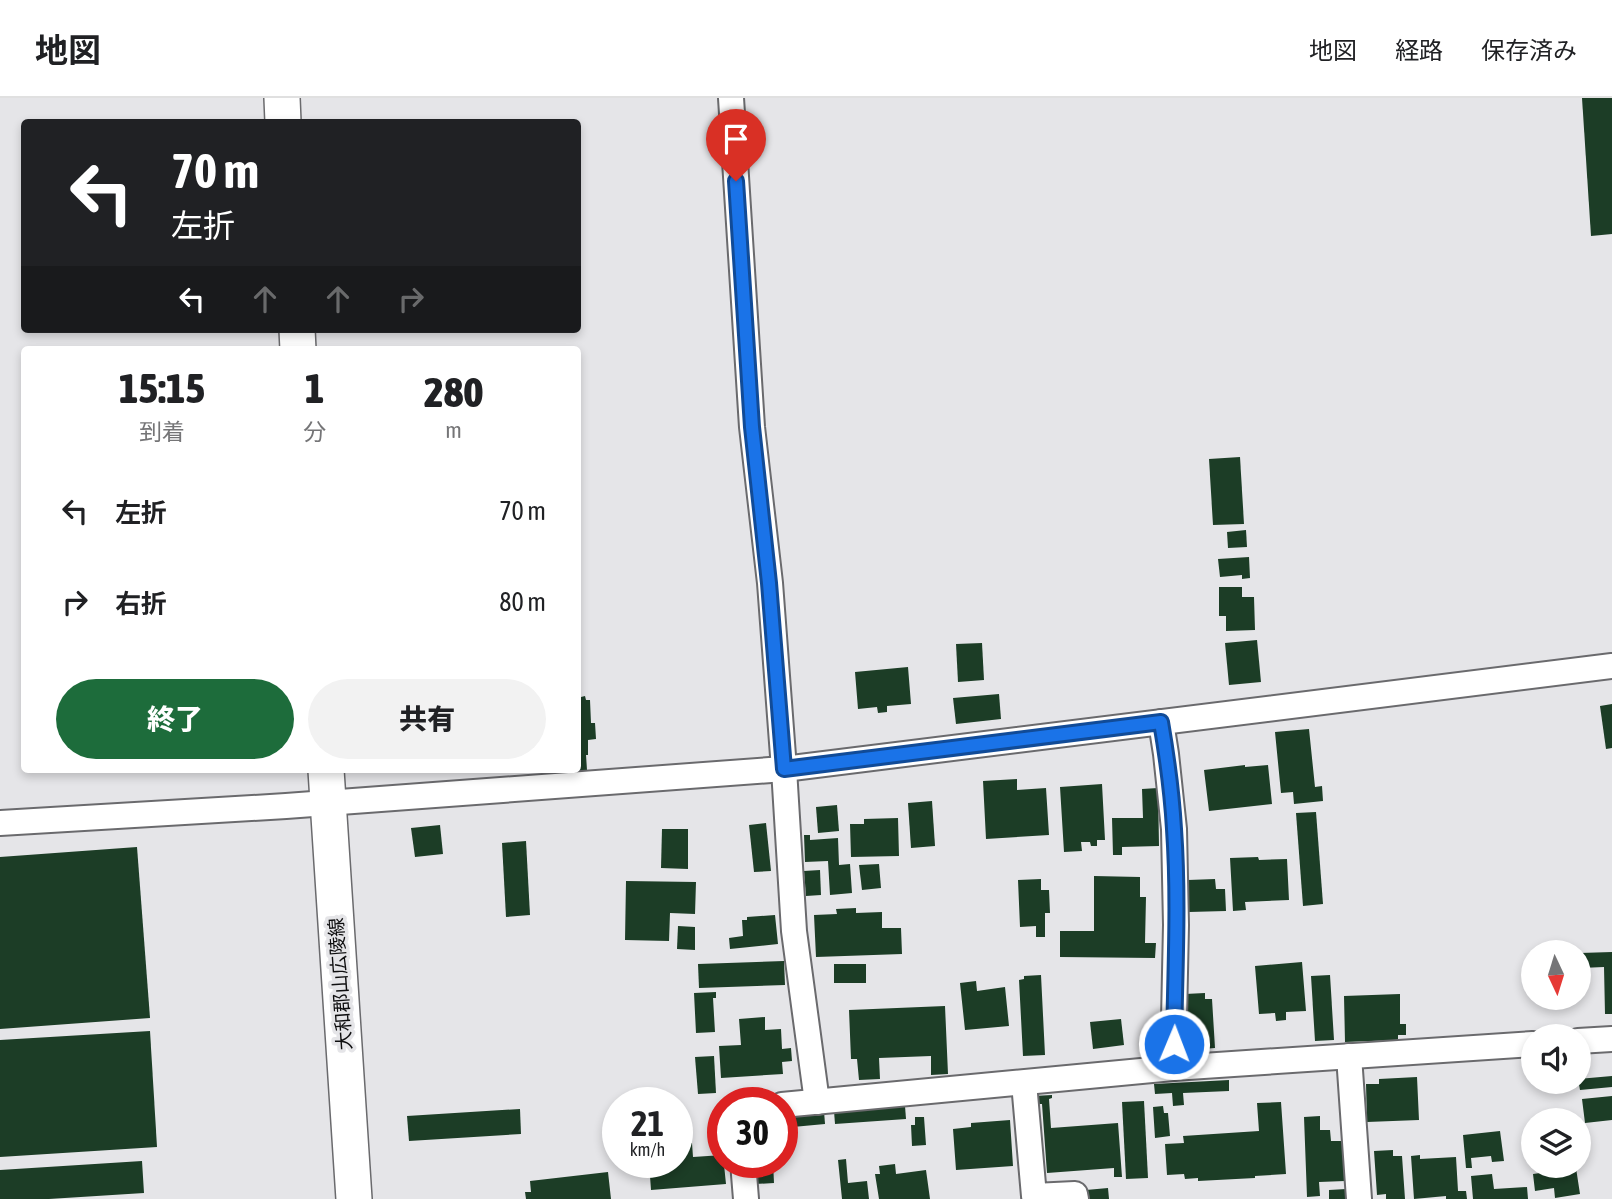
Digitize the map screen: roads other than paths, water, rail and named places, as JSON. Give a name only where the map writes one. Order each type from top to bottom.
[{"type":"main road","points":[[282,98],[283,119]]},
{"type":"main road","name":"大和郡山広陵線","points":[[327,786],[354,1199]]},
{"type":"street","points":[[731,98],[752,427],[769,583],[794,931],[817,1102]]},
{"type":"street","points":[[0,823],[327,786],[784,769],[1612,666]]},
{"type":"street","points":[[1161,722],[1174,829],[1176,925],[1173,1068]]},
{"type":"street","points":[[1591,1040],[1612,1039]]},
{"type":"street","points":[[798,1104],[1173,1068],[1521,1045]]},
{"type":"street","points":[[1349,1056],[1359,1199]]},
{"type":"street","points":[[1024,1083],[1034,1196],[1076,1194],[1076,1199]]},
{"type":"street","points":[[744,1178],[746,1199]]}]
